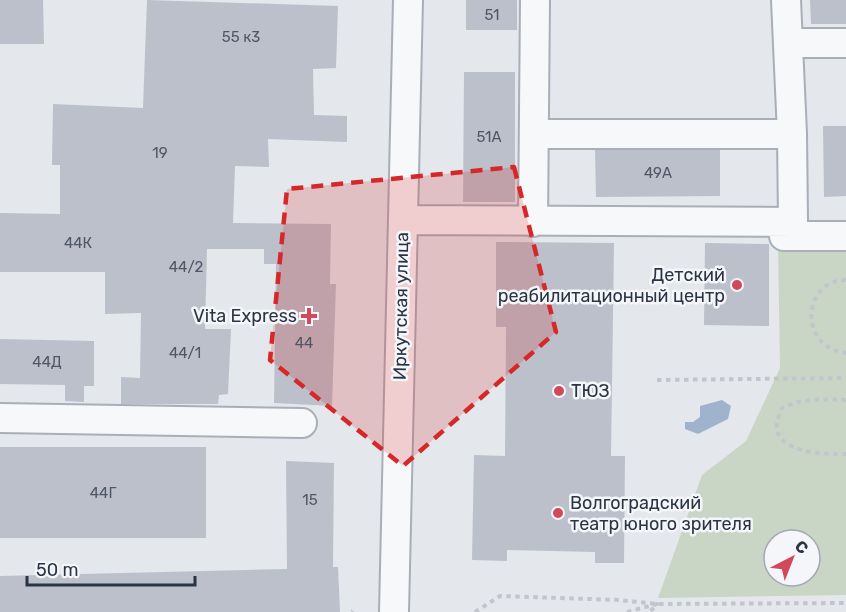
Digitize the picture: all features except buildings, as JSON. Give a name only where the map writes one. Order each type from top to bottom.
[{"type":"street","name":"Иркутская улица","points":[[394,612],[408,0]]},
{"type":"street","points":[[533,222],[535,0]]},
{"type":"street","points":[[786,0],[793,222],[783,236],[846,236]]},
{"type":"street","points":[[788,43],[846,44]]},
{"type":"street","points":[[535,134],[792,134]]},
{"type":"street","points":[[403,220],[793,222]]},
{"type":"street","points":[[0,418],[302,423]]},
{"type":"path","points":[[846,280],[837,280],[818,291],[812,311],[813,331],[824,345],[846,353]]},
{"type":"path","points":[[657,380],[846,378]]},
{"type":"path","points":[[846,400],[816,399],[792,403],[782,408],[777,421],[778,432],[783,440],[797,450],[846,454]]},
{"type":"path","points":[[475,612],[500,596],[619,600],[657,604],[846,603]]},
{"type":"path","points":[[627,612],[657,604]]},
{"type":"path","points":[[650,612],[657,604]]},
{"type":"highlighted area","points":[[514,167],[556,332],[403,466],[270,360],[287,189]]},
{"type":"green space","points":[[778,242],[846,243],[846,595],[658,598],[702,475],[746,441],[780,368]]},
{"type":"water","points":[[722,400],[731,406],[728,419],[698,434],[685,429],[685,422],[693,422],[700,417],[700,406]]},
{"type":"place","name":"Детский реабилитационный центр","points":[[737,285]]},
{"type":"place","name":"Vita Express","points":[[309,316]]},
{"type":"place","name":"ТЮЗ","points":[[559,391]]},
{"type":"place","name":"Волгоградский театр юного зрителя","points":[[558,513]]}]
